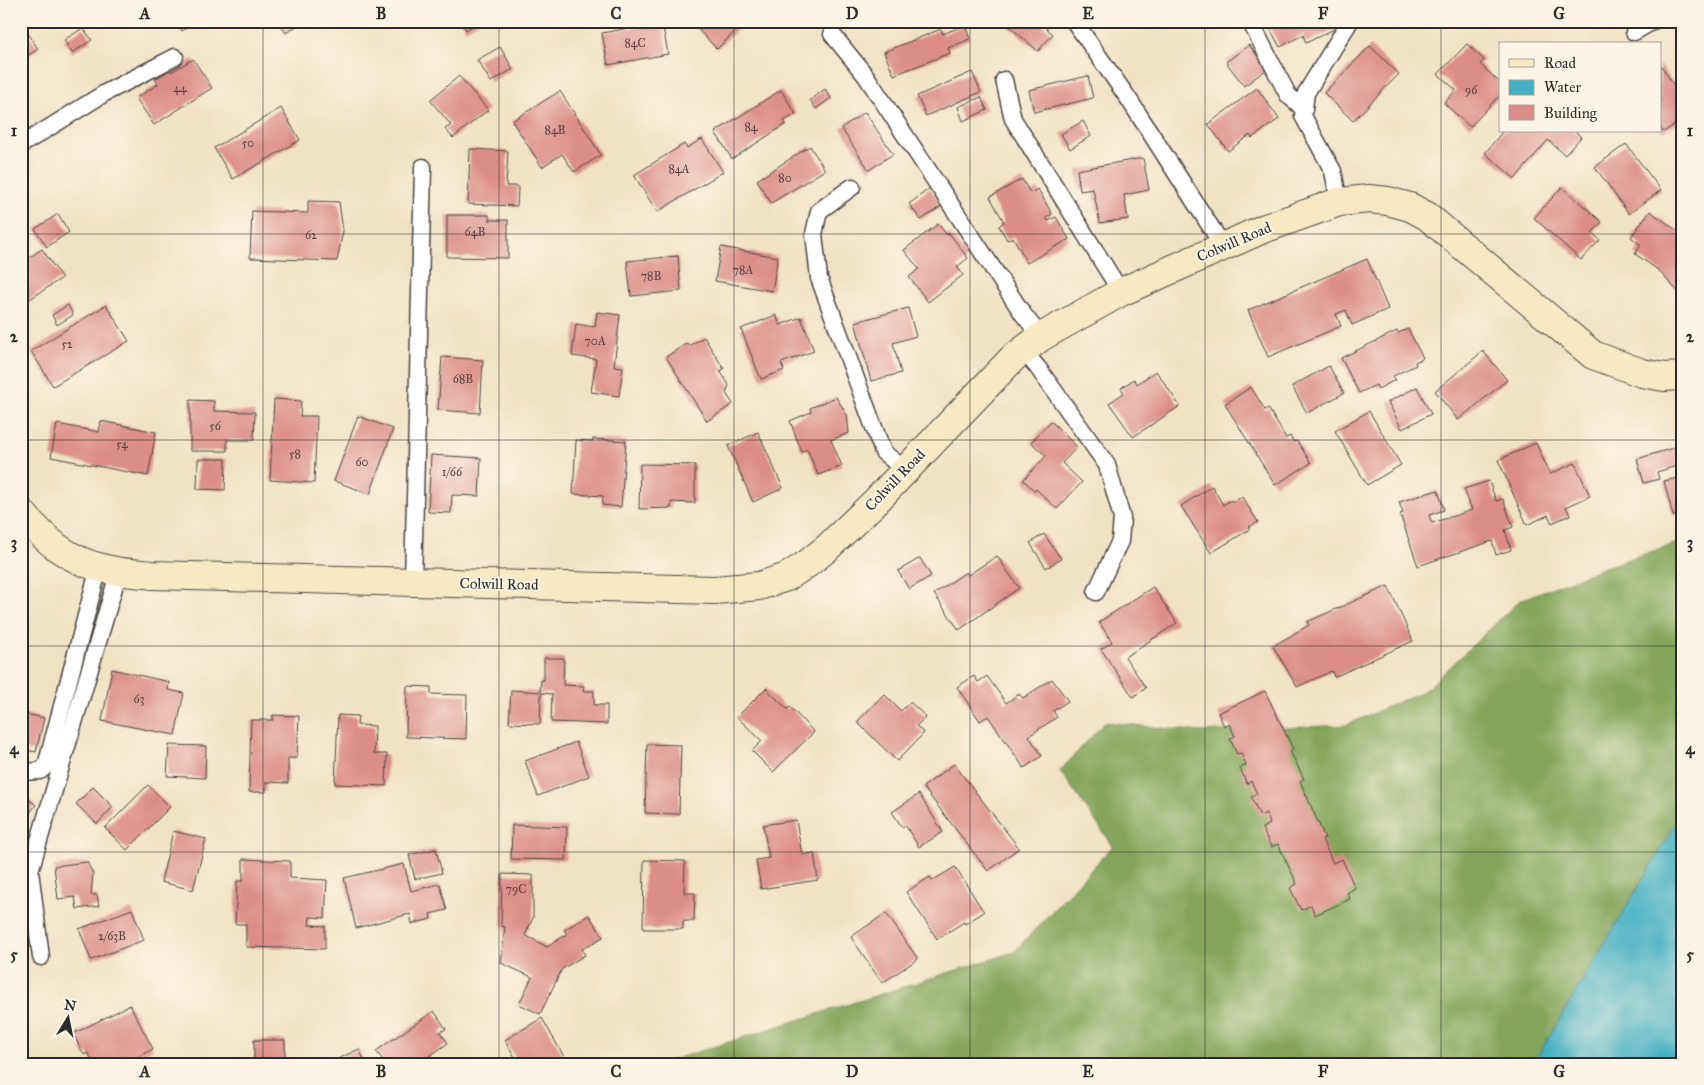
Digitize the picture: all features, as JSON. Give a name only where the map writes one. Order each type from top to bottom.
[{"type":"street","name":"Colwill Road","points":[[21,512],[41,535],[62,552],[86,564],[152,575],[715,590],[759,586],[787,577],[826,549],[876,501],[988,383],[1032,344],[1121,292],[1263,229],[1340,202],[1369,199],[1388,201],[1410,207],[1427,216],[1593,355],[1642,373],[1664,377],[1683,376]]},
{"type":"lane","points":[[1074,21],[1128,98],[1224,246]]},
{"type":"lane","points":[[1250,21],[1288,95],[1304,109]]},
{"type":"lane","points":[[1340,202],[1333,171],[1303,116],[1306,93],[1350,21]]},
{"type":"lane","points":[[1634,32],[1653,21]]},
{"type":"lane","points":[[832,34],[866,76],[1018,306],[1032,344],[1038,368],[1107,465],[1122,518],[1120,541],[1096,592]]},
{"type":"lane","points":[[21,146],[105,93],[175,57]]},
{"type":"lane","points":[[1004,80],[1013,119],[1121,292]]},
{"type":"lane","points":[[413,582],[423,167]]},
{"type":"lane","points":[[852,186],[819,211],[814,234],[819,278],[883,452],[904,470]]},
{"type":"lane","points":[[21,772],[40,771],[46,766],[109,569]]},
{"type":"lane","points":[[42,957],[30,871],[109,569]]},
{"type":"green space","points":[[1683,541],[1683,812],[1537,1057],[1528,1064],[659,1064],[1014,952],[1113,846],[1060,771],[1105,722],[1201,732],[1347,725],[1427,689],[1520,600],[1605,567]]},
{"type":"water","points":[[1683,812],[1683,1064],[1528,1064],[1537,1057]]},
{"type":"building","points":[[175,21],[196,21],[182,31]]},
{"type":"building","points":[[278,21],[304,21],[286,33]]},
{"type":"building","points":[[460,21],[480,21],[466,30]]},
{"type":"building","points":[[690,21],[746,21],[717,49]]},
{"type":"building","points":[[1003,21],[1038,21],[1053,34],[1038,51]]},
{"type":"building","points":[[1275,21],[1332,21],[1336,28],[1306,43],[1303,35],[1280,47],[1268,25]]},
{"type":"building","points":[[21,22],[38,49],[21,60]]},
{"type":"building","points":[[662,22],[668,54],[608,65],[602,33]]},
{"type":"building","points":[[965,25],[970,39],[948,48],[950,53],[894,75],[884,52],[941,29],[943,34]]},
{"type":"building","points":[[83,28],[92,40],[72,53],[64,40]]},
{"type":"building","points":[[1467,44],[1484,60],[1480,64],[1499,82],[1499,96],[1470,127],[1444,103],[1456,90],[1438,74]]},
{"type":"building","points":[[1249,45],[1267,69],[1244,86],[1226,62]]},
{"type":"building","points":[[1370,46],[1399,74],[1353,121],[1324,93]]},
{"type":"building","points":[[500,47],[513,69],[491,82],[477,60]]},
{"type":"building","points":[[193,59],[212,88],[154,125],[136,98],[158,84],[155,79]]},
{"type":"building","points":[[1662,67],[1675,87],[1683,82],[1683,120],[1663,132]]},
{"type":"building","points":[[972,72],[981,92],[926,116],[917,96]]},
{"type":"building","points":[[459,76],[488,110],[453,138],[445,129],[451,125],[430,100]]},
{"type":"building","points":[[1088,76],[1093,98],[1034,112],[1029,90]]},
{"type":"building","points":[[1257,88],[1279,119],[1252,138],[1250,135],[1228,151],[1208,124]]},
{"type":"building","points":[[825,89],[831,98],[816,109],[810,100]]},
{"type":"building","points":[[781,90],[796,114],[784,121],[786,124],[732,159],[715,132]]},
{"type":"building","points":[[560,91],[601,155],[574,172],[562,154],[542,167],[512,121]]},
{"type":"building","points":[[981,97],[987,110],[963,121],[958,107]]},
{"type":"building","points":[[281,108],[300,140],[233,179],[214,148]]},
{"type":"building","points":[[865,112],[893,154],[869,170],[841,128]]},
{"type":"building","points":[[1083,121],[1091,136],[1070,149],[1061,134]]},
{"type":"building","points":[[1502,132],[1576,132],[1581,137],[1565,155],[1548,140],[1515,179],[1485,153]]},
{"type":"building","points":[[702,139],[723,172],[657,212],[634,175],[684,144],[687,148]]},
{"type":"building","points":[[1626,144],[1661,190],[1629,214],[1595,167]]},
{"type":"building","points":[[810,146],[825,170],[771,203],[757,180]]},
{"type":"building","points":[[470,149],[508,151],[506,186],[518,186],[517,206],[468,204]]},
{"type":"building","points":[[1143,158],[1149,190],[1124,195],[1128,219],[1100,223],[1093,189],[1080,191],[1077,170]]},
{"type":"building","points":[[1022,179],[1030,193],[1038,189],[1052,214],[1046,218],[1048,221],[1056,217],[1069,239],[1027,263],[1013,237],[1007,240],[999,226],[1004,222],[990,197]]},
{"type":"building","points":[[1562,187],[1602,222],[1592,233],[1600,240],[1581,260],[1534,218]]},
{"type":"building","points":[[930,188],[943,205],[921,220],[909,204]]},
{"type":"building","points":[[308,201],[339,202],[343,231],[337,261],[250,258],[252,211],[308,213]]},
{"type":"building","points":[[1650,211],[1683,235],[1683,297],[1658,270],[1635,254],[1641,245],[1631,237]]},
{"type":"building","points":[[58,214],[69,232],[47,247],[35,229]]},
{"type":"building","points":[[447,215],[489,215],[489,220],[508,220],[508,258],[447,257]]},
{"type":"building","points":[[938,224],[947,235],[949,233],[968,258],[957,267],[963,275],[928,302],[909,277],[919,269],[904,250]]},
{"type":"building","points":[[721,247],[778,257],[772,291],[715,281]]},
{"type":"building","points":[[42,249],[62,278],[21,305],[21,263]]},
{"type":"building","points":[[678,256],[681,291],[631,296],[627,261]]},
{"type":"building","points":[[1367,259],[1388,309],[1352,325],[1346,310],[1336,314],[1341,326],[1268,357],[1248,310]]},
{"type":"building","points":[[68,305],[73,315],[57,325],[52,315]]},
{"type":"building","points":[[106,305],[129,341],[53,386],[31,351]]},
{"type":"building","points":[[908,308],[916,336],[893,343],[901,373],[871,381],[855,322]]},
{"type":"building","points":[[597,312],[620,315],[614,366],[623,367],[619,396],[591,392],[596,359],[572,356],[576,324],[595,327]]},
{"type":"building","points":[[776,315],[780,325],[801,317],[814,351],[781,363],[784,370],[761,379],[741,329]]},
{"type":"building","points":[[1408,329],[1423,358],[1415,362],[1416,365],[1393,376],[1395,380],[1378,389],[1376,385],[1359,393],[1341,358],[1397,331],[1398,333]]},
{"type":"building","points":[[704,337],[724,369],[720,371],[729,385],[726,393],[733,404],[707,421],[666,357],[687,343],[689,346]]},
{"type":"building","points":[[1483,351],[1507,380],[1458,420],[1435,391]]},
{"type":"building","points":[[442,357],[483,360],[480,413],[438,410]]},
{"type":"building","points":[[1329,366],[1344,393],[1307,413],[1292,386]]},
{"type":"building","points":[[1156,371],[1180,406],[1133,437],[1109,403],[1124,393],[1121,388],[1134,379],[1137,384]]},
{"type":"building","points":[[1251,387],[1265,410],[1268,408],[1286,438],[1290,436],[1294,442],[1297,441],[1311,463],[1275,485],[1225,404]]},
{"type":"building","points":[[1417,387],[1431,414],[1402,429],[1388,402]]},
{"type":"building","points":[[836,397],[847,415],[849,433],[831,440],[842,466],[818,475],[807,449],[802,452],[790,421],[811,412],[810,408]]},
{"type":"building","points":[[274,399],[301,401],[300,416],[317,416],[314,483],[270,480]]},
{"type":"building","points":[[190,400],[214,401],[214,411],[255,412],[254,440],[227,440],[227,451],[190,451]]},
{"type":"building","points":[[1369,411],[1401,465],[1367,485],[1335,431]]},
{"type":"building","points":[[358,416],[393,429],[370,494],[334,481]]},
{"type":"building","points":[[101,421],[156,432],[148,476],[51,457],[57,424],[99,432]]},
{"type":"building","points":[[1051,421],[1077,447],[1062,463],[1082,482],[1057,509],[1036,489],[1035,491],[1023,480],[1046,456],[1031,442]]},
{"type":"building","points":[[758,432],[783,488],[753,502],[728,446]]},
{"type":"building","points":[[593,439],[626,441],[621,507],[602,505],[603,496],[573,494],[576,440],[593,441]]},
{"type":"building","points":[[1536,443],[1550,474],[1575,463],[1590,496],[1566,507],[1570,515],[1552,523],[1548,515],[1527,525],[1498,460]]},
{"type":"building","points":[[1683,445],[1683,464],[1657,472],[1659,479],[1644,483],[1637,459]]},
{"type":"building","points":[[431,455],[481,458],[479,496],[452,495],[451,513],[428,512]]},
{"type":"building","points":[[198,459],[226,459],[225,490],[197,489]]},
{"type":"building","points":[[640,464],[695,465],[695,503],[671,502],[671,508],[639,509]]},
{"type":"building","points":[[1683,477],[1683,514],[1673,516],[1664,481]]},
{"type":"building","points":[[1489,481],[1496,501],[1503,499],[1513,527],[1505,530],[1511,550],[1496,555],[1492,541],[1418,566],[1400,514],[1403,513],[1399,502],[1438,490],[1444,510],[1429,515],[1432,523],[1472,510],[1464,489]]},
{"type":"building","points":[[1212,486],[1223,505],[1231,500],[1233,502],[1242,497],[1258,522],[1211,553],[1181,506]]},
{"type":"building","points":[[1044,534],[1061,559],[1046,568],[1030,543]]},
{"type":"building","points":[[997,556],[1019,588],[959,630],[934,594],[966,572],[968,575]]},
{"type":"building","points":[[920,558],[931,576],[909,589],[898,571]]},
{"type":"building","points":[[1388,586],[1413,641],[1334,677],[1332,671],[1297,687],[1273,646],[1309,625],[1307,622]]},
{"type":"building","points":[[1153,587],[1177,623],[1125,657],[1146,688],[1133,697],[1101,649],[1112,642],[1099,622]]},
{"type":"building","points":[[544,658],[564,658],[563,685],[584,686],[583,691],[594,691],[594,705],[607,705],[607,724],[551,722],[552,694],[541,693],[540,724],[509,723],[511,690],[540,692],[541,680],[544,680]]},
{"type":"building","points":[[112,669],[169,682],[168,690],[184,693],[175,735],[102,721]]},
{"type":"building","points":[[974,676],[978,682],[987,676],[1006,703],[1019,694],[1023,698],[1052,679],[1068,701],[1053,711],[1057,717],[1029,736],[1042,756],[1024,768],[988,716],[980,721],[957,687]]},
{"type":"building","points":[[407,686],[431,687],[431,694],[467,695],[466,739],[406,737]]},
{"type":"building","points":[[766,688],[787,709],[790,707],[814,732],[773,772],[752,751],[762,741],[737,717]]},
{"type":"building","points":[[1265,691],[1293,749],[1290,751],[1304,779],[1300,781],[1325,838],[1322,839],[1333,863],[1342,859],[1355,888],[1347,893],[1350,899],[1315,915],[1311,905],[1301,910],[1290,888],[1297,884],[1278,844],[1271,847],[1262,828],[1270,824],[1266,813],[1260,816],[1251,797],[1257,794],[1251,781],[1247,784],[1240,768],[1246,765],[1241,753],[1237,754],[1230,739],[1235,736],[1229,724],[1224,726],[1218,713]]},
{"type":"building","points":[[884,694],[901,711],[910,702],[926,717],[916,726],[924,733],[897,761],[857,722]]},
{"type":"building","points":[[21,713],[44,718],[36,752],[21,749]]},
{"type":"building","points":[[273,715],[299,716],[297,758],[288,758],[288,783],[266,782],[266,792],[249,792],[251,720],[273,720]]},
{"type":"building","points":[[338,715],[358,716],[357,725],[375,726],[374,754],[387,754],[386,786],[335,784]]},
{"type":"building","points":[[576,742],[589,776],[538,796],[525,761]]},
{"type":"building","points":[[647,744],[681,745],[679,814],[645,813]]},
{"type":"building","points":[[169,745],[206,746],[205,778],[167,776]]},
{"type":"building","points":[[954,764],[1019,848],[988,871],[923,787]]},
{"type":"building","points":[[148,785],[170,807],[127,850],[105,828]]},
{"type":"building","points":[[93,787],[113,807],[97,824],[76,804]]},
{"type":"building","points":[[21,793],[36,805],[21,823]]},
{"type":"building","points":[[919,794],[943,832],[919,847],[905,825],[902,827],[892,812]]},
{"type":"building","points":[[796,820],[802,855],[814,853],[818,880],[761,889],[756,860],[769,858],[763,825]]},
{"type":"building","points":[[512,825],[567,827],[566,860],[511,859]]},
{"type":"building","points":[[173,831],[206,839],[193,890],[161,882]]},
{"type":"building","points":[[436,849],[442,873],[415,879],[409,855]]},
{"type":"building","points":[[243,859],[290,861],[290,878],[327,880],[325,918],[310,917],[309,925],[325,926],[325,949],[246,947],[246,924],[235,924],[237,881],[243,881]]},
{"type":"building","points":[[644,860],[685,861],[684,893],[695,893],[694,921],[683,921],[683,929],[643,929]]},
{"type":"building","points":[[87,862],[93,874],[91,895],[97,895],[99,906],[77,909],[75,897],[58,899],[54,866]]},
{"type":"building","points":[[404,864],[411,891],[440,884],[447,910],[430,914],[431,919],[412,924],[410,914],[356,928],[344,878]]},
{"type":"building","points":[[955,867],[984,912],[937,939],[906,892],[930,877],[932,881]]},
{"type":"building","points":[[502,874],[533,875],[533,918],[525,935],[547,947],[567,934],[564,930],[589,915],[603,937],[582,949],[585,955],[562,969],[540,1014],[519,1004],[532,977],[501,963],[505,927],[501,926]]},
{"type":"building","points":[[21,906],[27,919],[21,922]]},
{"type":"building","points":[[132,909],[144,940],[91,960],[79,929]]},
{"type":"building","points":[[886,913],[918,959],[882,983],[851,937]]},
{"type":"building","points":[[130,1005],[153,1049],[124,1064],[94,1064],[88,1053],[84,1055],[73,1034]]},
{"type":"building","points":[[434,1011],[446,1029],[440,1032],[448,1043],[421,1064],[386,1064],[376,1051]]},
{"type":"building","points":[[542,1018],[568,1064],[519,1064],[505,1040]]},
{"type":"building","points":[[254,1040],[285,1040],[285,1064],[254,1064]]},
{"type":"building","points":[[359,1049],[366,1064],[327,1064]]}]
